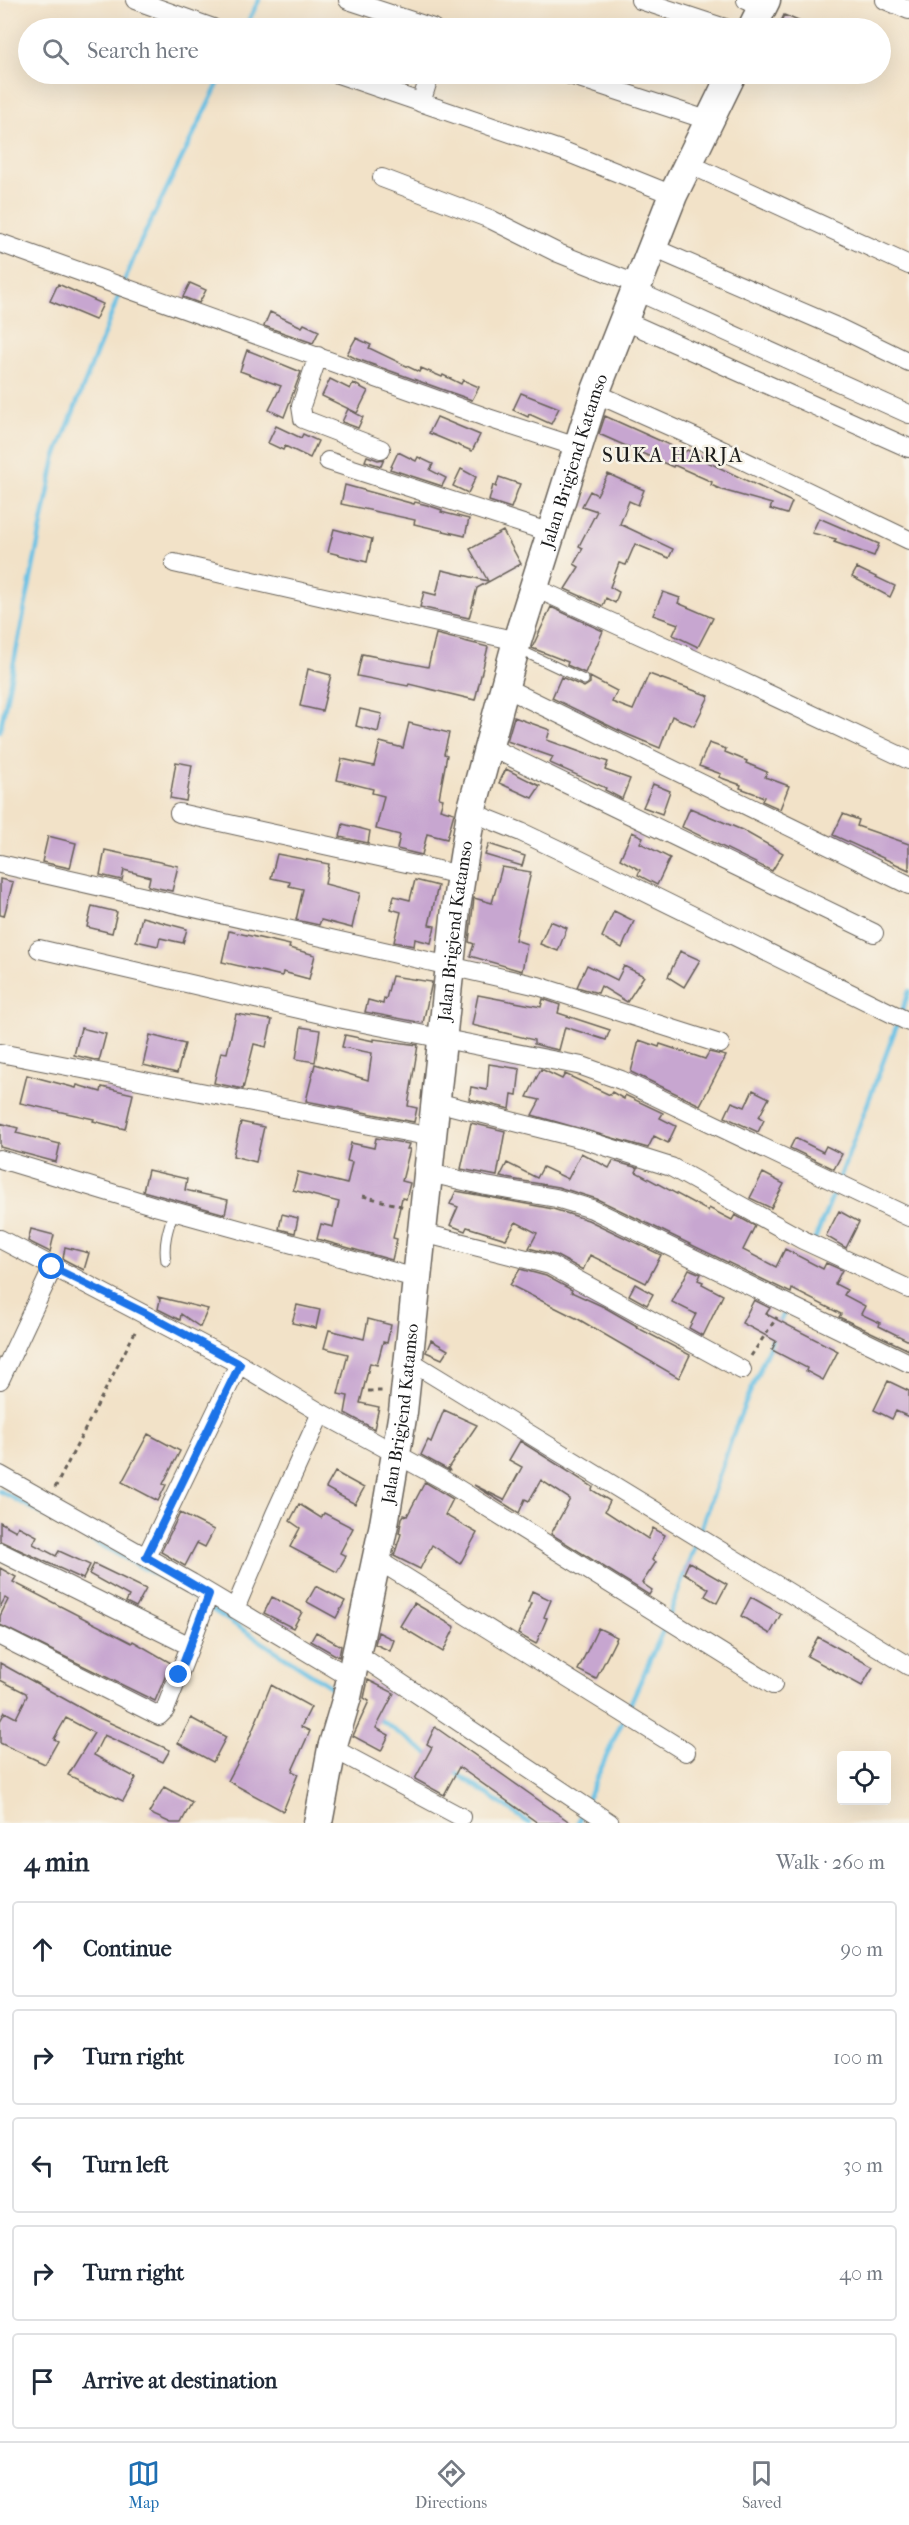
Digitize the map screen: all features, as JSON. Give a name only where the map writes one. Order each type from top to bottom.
[{"type":"highway","name":"Jalan Brigjend Katamso","points":[[318,1823],[376,1559],[396,1454],[410,1361],[441,1038],[471,812],[516,644],[595,393],[673,195],[727,84]]},
{"type":"street","points":[[135,0],[185,18]]},
{"type":"street","points":[[348,0],[403,18]]},
{"type":"street","points":[[640,0],[695,18]]},
{"type":"street","points":[[885,0],[909,10]]},
{"type":"street","points":[[367,84],[567,152],[673,195]]},
{"type":"street","points":[[421,103],[427,84]]},
{"type":"street","points":[[597,84],[710,121]]},
{"type":"street","points":[[689,164],[909,265]]},
{"type":"street","points":[[382,178],[490,219],[548,248],[909,414]]},
{"type":"street","points":[[0,243],[488,418],[577,447]]},
{"type":"street","points":[[651,247],[839,328],[909,362]]},
{"type":"street","points":[[623,320],[909,448]]},
{"type":"street","points":[[318,356],[302,406],[303,419],[381,449]]},
{"type":"street","points":[[595,393],[702,441],[909,540]]},
{"type":"street","points":[[328,461],[551,533]]},
{"type":"street","points":[[174,563],[516,644]]},
{"type":"street","points":[[533,587],[909,760]]},
{"type":"street","points":[[504,687],[909,885]]},
{"type":"street","points":[[488,746],[874,933]]},
{"type":"street","points":[[471,812],[580,860],[909,1022]]},
{"type":"street","points":[[179,813],[461,875]]},
{"type":"street","points":[[0,864],[548,988],[720,1044]]},
{"type":"street","points":[[39,949],[338,1017],[553,1059],[621,1080],[909,1217]]},
{"type":"street","points":[[0,1053],[432,1137]]},
{"type":"street","points":[[436,1102],[582,1139],[671,1167],[803,1240],[909,1290]]},
{"type":"street","points":[[0,1159],[174,1211],[418,1279]]},
{"type":"street","points":[[429,1173],[556,1198],[592,1209],[909,1363]]},
{"type":"street","points":[[423,1233],[550,1265],[742,1371]]},
{"type":"street","points":[[0,1239],[240,1364],[321,1413],[447,1482],[773,1685]]},
{"type":"street","points":[[0,1380],[52,1267]]},
{"type":"street","points":[[410,1361],[909,1666]]},
{"type":"street","points":[[146,1557],[240,1364]]},
{"type":"street","points":[[235,1609],[321,1413]]},
{"type":"street","points":[[0,1475],[235,1609],[353,1666],[610,1823]]},
{"type":"street","points":[[0,1552],[190,1646]]},
{"type":"street","points":[[376,1559],[686,1752]]},
{"type":"street","points":[[0,1636],[159,1716],[165,1710],[209,1594]]},
{"type":"street","points":[[333,1748],[461,1817]]},
{"type":"lane","points":[[516,644],[584,680]]},
{"type":"lane","points":[[166,1261],[164,1252],[167,1231],[174,1211]]},
{"type":"path","points":[[363,1196],[405,1207],[426,1205]]},
{"type":"path","points":[[742,1371],[786,1303]]},
{"type":"path","points":[[48,1502],[145,1313]]},
{"type":"building","points":[[190,283],[206,290],[199,303],[183,297]]},
{"type":"building","points":[[58,284],[103,304],[95,320],[50,301]]},
{"type":"building","points":[[270,312],[302,327],[304,324],[319,331],[313,343],[264,326]]},
{"type":"building","points":[[356,338],[371,345],[369,348],[419,372],[421,368],[461,384],[463,380],[479,387],[472,400],[357,359],[347,354]]},
{"type":"building","points":[[247,350],[301,372],[284,417],[269,410],[281,386],[240,371]]},
{"type":"building","points":[[330,379],[350,389],[353,383],[368,391],[357,413],[322,396]]},
{"type":"building","points":[[521,393],[559,408],[551,424],[513,410]]},
{"type":"building","points":[[348,409],[363,417],[358,428],[342,422]]},
{"type":"building","points":[[605,416],[685,452],[687,450],[702,457],[701,459],[792,502],[787,514],[770,509],[772,504],[722,490],[711,485],[712,482],[599,434]]},
{"type":"building","points":[[437,417],[480,435],[472,451],[429,433]]},
{"type":"building","points":[[276,426],[301,438],[303,434],[318,441],[310,458],[285,446],[283,450],[268,443]]},
{"type":"building","points":[[398,452],[416,461],[418,457],[433,464],[430,470],[446,478],[442,486],[390,469]]},
{"type":"building","points":[[367,456],[378,460],[384,459],[381,466],[365,461]]},
{"type":"building","points":[[461,469],[476,477],[468,493],[453,486]]},
{"type":"building","points":[[608,474],[644,490],[638,505],[629,501],[620,524],[673,549],[669,558],[635,544],[626,565],[619,563],[610,587],[619,592],[615,603],[606,598],[603,606],[565,589],[579,567],[574,564],[583,548],[579,546],[597,511],[582,506],[590,491],[597,495]]},
{"type":"building","points":[[499,477],[520,484],[511,508],[489,501],[493,485],[496,487]]},
{"type":"building","points":[[345,485],[414,504],[415,502],[427,505],[442,510],[441,512],[469,519],[465,536],[414,524],[415,520],[341,504]]},
{"type":"building","points":[[819,518],[879,544],[874,556],[834,542],[836,539],[812,533]]},
{"type":"building","points":[[334,529],[372,539],[367,562],[328,552]]},
{"type":"building","points":[[503,531],[521,564],[477,588],[469,618],[420,607],[424,592],[436,595],[442,570],[488,581],[470,549]]},
{"type":"building","points":[[857,568],[895,586],[890,597],[852,577]]},
{"type":"building","points":[[663,592],[680,598],[678,603],[713,618],[698,647],[673,635],[678,624],[653,615]]},
{"type":"building","points":[[551,607],[603,631],[585,673],[567,665],[568,662],[532,648]]},
{"type":"building","points":[[436,634],[488,647],[475,700],[409,684],[408,686],[357,676],[362,654],[428,667]]},
{"type":"building","points":[[308,669],[331,675],[322,711],[300,706]]},
{"type":"building","points":[[649,674],[709,696],[694,726],[672,716],[660,748],[552,698],[561,677],[584,687],[590,683],[590,677],[617,691],[612,702],[633,710]]},
{"type":"building","points":[[360,709],[382,714],[378,732],[356,726]]},
{"type":"building","points":[[514,717],[550,730],[547,740],[608,762],[605,770],[630,779],[622,799],[605,790],[606,788],[550,763],[553,757],[507,741]]},
{"type":"building","points":[[409,723],[449,733],[439,798],[443,799],[440,809],[454,813],[447,839],[427,834],[422,855],[397,849],[400,835],[376,829],[384,796],[372,793],[373,789],[337,780],[342,759],[374,766],[380,742],[403,748]]},
{"type":"building","points":[[709,743],[726,749],[725,752],[767,772],[765,777],[789,786],[780,809],[762,801],[764,797],[719,777],[721,774],[699,766]]},
{"type":"building","points":[[176,762],[192,765],[186,801],[170,798]]},
{"type":"building","points":[[506,769],[540,786],[532,798],[499,783]]},
{"type":"building","points":[[653,784],[670,791],[662,814],[643,807]]},
{"type":"building","points":[[690,808],[742,830],[783,853],[772,871],[682,827]]},
{"type":"building","points":[[843,814],[859,820],[857,826],[909,844],[909,870],[833,835]]},
{"type":"building","points":[[343,824],[370,831],[368,843],[340,837]]},
{"type":"building","points":[[632,832],[643,837],[640,843],[670,858],[657,885],[638,875],[640,870],[620,859]]},
{"type":"building","points":[[48,836],[76,843],[70,868],[42,862]]},
{"type":"building","points":[[489,844],[525,856],[522,866],[485,855]]},
{"type":"building","points":[[105,850],[178,866],[172,891],[148,886],[150,877],[124,870],[122,880],[100,875]]},
{"type":"building","points":[[277,854],[329,864],[325,884],[360,893],[352,928],[321,920],[319,925],[296,920],[303,889],[289,886],[290,882],[271,878]]},
{"type":"building","points":[[502,867],[531,872],[515,940],[527,944],[522,971],[470,956],[474,944],[469,942],[474,898],[492,903]]},
{"type":"building","points":[[0,879],[13,882],[4,916],[0,915]]},
{"type":"building","points":[[415,880],[438,886],[429,925],[435,926],[431,943],[415,939],[414,946],[394,942],[401,912],[391,909],[394,896],[410,900]]},
{"type":"building","points":[[92,906],[117,912],[112,933],[87,927]]},
{"type":"building","points":[[614,911],[634,921],[622,948],[602,937]]},
{"type":"building","points":[[142,917],[187,929],[183,943],[160,938],[158,946],[136,941]]},
{"type":"building","points":[[550,921],[567,928],[558,951],[540,944]]},
{"type":"building","points":[[229,931],[290,945],[289,948],[315,955],[309,979],[283,972],[282,976],[222,962]]},
{"type":"building","points":[[680,951],[700,960],[684,987],[668,977]]},
{"type":"building","points":[[587,965],[617,980],[624,966],[644,976],[627,1002],[601,986],[598,993],[577,987]]},
{"type":"building","points":[[392,976],[432,982],[423,1023],[365,1012],[368,1000],[383,1004]]},
{"type":"building","points":[[478,995],[541,1007],[543,999],[560,1005],[558,1013],[610,1030],[606,1040],[565,1027],[559,1050],[545,1047],[534,1044],[534,1040],[472,1025]]},
{"type":"building","points":[[236,1014],[272,1020],[266,1047],[254,1044],[243,1089],[214,1083],[221,1052],[227,1053]]},
{"type":"building","points":[[301,1027],[320,1030],[315,1062],[296,1059]]},
{"type":"building","points":[[81,1028],[106,1034],[99,1061],[74,1055]]},
{"type":"building","points":[[150,1035],[185,1044],[177,1073],[143,1065]]},
{"type":"building","points":[[345,1035],[374,1041],[374,1039],[418,1045],[408,1106],[417,1108],[414,1122],[306,1101],[315,1064],[368,1080],[372,1053],[342,1047]]},
{"type":"building","points":[[639,1040],[659,1047],[660,1044],[705,1059],[709,1052],[726,1056],[700,1105],[631,1072]]},
{"type":"building","points":[[489,1064],[520,1069],[517,1095],[512,1094],[510,1109],[469,1099],[471,1087],[487,1090]]},
{"type":"building","points":[[541,1069],[562,1079],[565,1074],[610,1095],[612,1092],[624,1099],[625,1095],[663,1113],[660,1118],[676,1126],[668,1143],[654,1136],[648,1148],[532,1115],[540,1100],[527,1097]]},
{"type":"building","points":[[27,1075],[76,1088],[77,1085],[101,1092],[102,1087],[133,1094],[125,1129],[93,1121],[94,1119],[20,1103]]},
{"type":"building","points":[[753,1090],[769,1098],[759,1117],[764,1120],[758,1132],[725,1117],[732,1102],[745,1107]]},
{"type":"building","points":[[241,1122],[264,1127],[256,1162],[233,1156]]},
{"type":"building","points":[[0,1123],[18,1128],[16,1133],[60,1144],[56,1162],[0,1147]]},
{"type":"building","points":[[471,1123],[505,1131],[497,1176],[461,1169]]},
{"type":"building","points":[[376,1138],[409,1144],[407,1149],[410,1149],[402,1181],[410,1183],[406,1199],[402,1198],[393,1238],[397,1239],[392,1260],[317,1239],[321,1224],[333,1227],[339,1202],[293,1190],[298,1172],[347,1184],[352,1162],[347,1161],[351,1143],[374,1148]]},
{"type":"building","points":[[795,1138],[823,1152],[826,1146],[842,1154],[834,1169],[790,1148]]},
{"type":"building","points":[[581,1153],[609,1168],[613,1161],[638,1168],[636,1172],[708,1211],[709,1208],[732,1220],[735,1215],[755,1226],[743,1250],[776,1267],[785,1249],[823,1269],[826,1263],[842,1270],[835,1284],[847,1290],[844,1295],[865,1306],[861,1314],[909,1341],[909,1350],[839,1317],[841,1314],[792,1289],[791,1293],[597,1199],[558,1187],[500,1177],[507,1163],[537,1178],[543,1167],[568,1179]]},
{"type":"building","points":[[148,1170],[187,1179],[185,1190],[228,1200],[225,1214],[143,1191]]},
{"type":"building","points":[[763,1173],[784,1184],[771,1208],[750,1198]]},
{"type":"building","points":[[456,1191],[553,1209],[588,1220],[661,1255],[646,1283],[590,1255],[583,1270],[555,1255],[529,1248],[537,1233],[516,1222],[506,1239],[467,1227],[465,1231],[450,1225],[458,1207],[450,1204]]},
{"type":"building","points":[[839,1211],[859,1222],[846,1248],[826,1236]]},
{"type":"building","points":[[282,1214],[298,1218],[295,1233],[279,1229]]},
{"type":"building","points":[[31,1229],[54,1235],[50,1252],[28,1241]]},
{"type":"building","points":[[65,1247],[89,1253],[84,1270],[63,1259]]},
{"type":"building","points":[[520,1269],[546,1276],[572,1290],[571,1292],[604,1307],[636,1327],[690,1355],[679,1378],[578,1319],[510,1285]]},
{"type":"building","points":[[689,1269],[701,1274],[698,1280],[703,1282],[702,1284],[723,1295],[703,1336],[689,1328],[696,1314],[672,1302]]},
{"type":"building","points":[[635,1284],[653,1294],[647,1305],[629,1295]]},
{"type":"building","points":[[158,1297],[208,1309],[200,1327],[181,1314],[180,1320],[158,1309],[160,1300]]},
{"type":"building","points":[[754,1300],[770,1308],[766,1314],[838,1351],[823,1380],[806,1371],[807,1368],[772,1350],[776,1341],[742,1323]]},
{"type":"building","points":[[297,1305],[320,1310],[316,1328],[292,1323]]},
{"type":"building","points":[[368,1319],[391,1325],[387,1343],[383,1342],[377,1365],[370,1363],[360,1403],[379,1407],[374,1429],[345,1413],[348,1396],[338,1394],[348,1354],[324,1348],[329,1330],[364,1339]]},
{"type":"building","points":[[431,1340],[448,1350],[442,1359],[426,1352]]},
{"type":"building","points":[[888,1381],[909,1391],[909,1417],[896,1411],[892,1419],[874,1410]]},
{"type":"building","points":[[444,1410],[477,1425],[448,1468],[450,1471],[421,1455],[428,1440],[431,1442]]},
{"type":"building","points":[[148,1434],[180,1451],[163,1484],[166,1485],[158,1501],[122,1482]]},
{"type":"building","points":[[520,1441],[593,1487],[592,1490],[610,1501],[605,1511],[648,1539],[653,1528],[665,1535],[652,1560],[656,1562],[642,1583],[652,1590],[649,1595],[551,1534],[570,1499],[541,1480],[529,1501],[525,1499],[519,1513],[474,1485],[504,1500],[522,1467],[509,1460]]},
{"type":"building","points":[[335,1472],[364,1488],[355,1504],[326,1488]]},
{"type":"building","points":[[425,1482],[453,1499],[445,1515],[477,1533],[460,1564],[432,1545],[420,1569],[394,1556],[401,1534],[399,1533],[402,1518],[404,1515],[407,1516]]},
{"type":"building","points":[[299,1504],[321,1518],[324,1513],[353,1528],[340,1553],[346,1556],[337,1572],[290,1547],[300,1528],[290,1521]]},
{"type":"building","points":[[180,1513],[214,1530],[205,1547],[197,1543],[185,1566],[161,1552]]},
{"type":"building","points":[[0,1522],[16,1531],[18,1526],[37,1536],[33,1544],[56,1556],[59,1551],[90,1565],[83,1579],[0,1541]]},
{"type":"building","points":[[689,1562],[727,1584],[717,1603],[705,1596],[709,1589],[684,1573]]},
{"type":"building","points":[[94,1564],[146,1589],[136,1607],[126,1602],[129,1596],[89,1574]]},
{"type":"building","points":[[0,1568],[16,1577],[13,1582],[132,1643],[133,1641],[171,1663],[155,1701],[0,1625],[0,1616],[8,1600],[5,1598],[0,1607]]},
{"type":"building","points":[[316,1586],[345,1601],[336,1618],[307,1602]]},
{"type":"building","points":[[532,1591],[551,1600],[544,1617],[547,1618],[536,1644],[518,1634],[531,1603],[528,1602]]},
{"type":"building","points":[[272,1597],[302,1612],[293,1628],[264,1613]]},
{"type":"building","points":[[751,1597],[781,1614],[770,1634],[741,1616]]},
{"type":"building","points":[[414,1603],[455,1627],[443,1652],[400,1626]]},
{"type":"building","points":[[598,1628],[617,1637],[596,1679],[578,1670]]},
{"type":"building","points":[[316,1632],[341,1646],[339,1657],[311,1641]]},
{"type":"building","points":[[378,1632],[394,1640],[390,1651],[375,1644]]},
{"type":"building","points":[[818,1637],[873,1667],[862,1686],[807,1656]]},
{"type":"building","points":[[0,1663],[95,1716],[170,1750],[163,1762],[104,1735],[94,1755],[136,1778],[123,1801],[68,1775],[94,1733],[66,1718],[54,1739],[58,1741],[45,1764],[0,1743],[0,1721],[5,1712],[16,1718],[27,1696],[26,1693],[0,1680]]},
{"type":"building","points":[[368,1680],[394,1693],[376,1728],[389,1735],[381,1751],[353,1736],[369,1701],[364,1698]]},
{"type":"building","points":[[271,1685],[311,1707],[301,1727],[310,1731],[292,1771],[298,1774],[283,1811],[228,1781],[244,1751]]},
{"type":"building","points":[[191,1718],[226,1737],[213,1762],[178,1743]]},
{"type":"building","points":[[435,1727],[571,1823],[538,1823],[459,1767],[444,1795],[415,1779],[432,1747],[427,1744]]},
{"type":"building","points":[[164,1787],[192,1802],[181,1823],[171,1823],[149,1813]]},
{"type":"waterway","points":[[250,18],[259,0]]},
{"type":"waterway","points":[[124,282],[140,243],[218,84]]},
{"type":"waterway","points":[[0,731],[55,459],[121,290]]},
{"type":"waterway","points":[[901,1014],[909,991]]},
{"type":"waterway","points":[[839,1180],[898,1022]]},
{"type":"waterway","points":[[814,1241],[836,1188]]},
{"type":"waterway","points":[[778,1327],[786,1307]]},
{"type":"waterway","points":[[700,1531],[736,1426],[774,1335]]},
{"type":"waterway","points":[[0,1491],[171,1583],[201,1602]]},
{"type":"waterway","points":[[669,1616],[696,1542]]},
{"type":"waterway","points":[[208,1607],[339,1692]]},
{"type":"waterway","points":[[628,1709],[666,1624]]},
{"type":"waterway","points":[[376,1717],[433,1757]]},
{"type":"waterway","points":[[586,1802],[624,1717]]},
{"type":"waterway","points":[[452,1770],[529,1823]]},
{"type":"waterway","points":[[578,1823],[583,1810]]},
{"type":"district","name":"SUKA HARJA","points":[[673,455]]},
{"type":"route","points":[[52,1267],[240,1364],[146,1557],[209,1594],[179,1675]]}]
